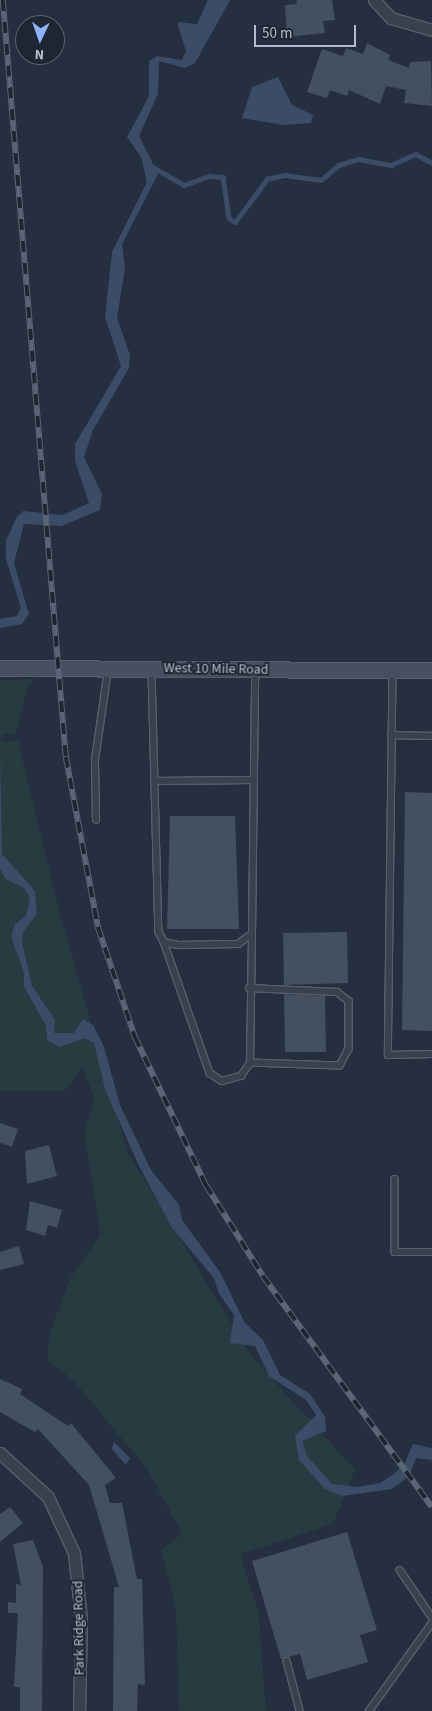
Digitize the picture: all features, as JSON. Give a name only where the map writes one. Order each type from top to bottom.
[{"type":"main road","name":"West 10 Mile Road","points":[[0,668],[432,670]]},
{"type":"street","points":[[374,0],[391,18],[432,30]]},
{"type":"street","name":"Park Ridge Road","points":[[0,1453],[48,1497],[74,1553],[81,1619],[79,1711]]},
{"type":"lane","points":[[96,820],[95,760],[108,668]]},
{"type":"lane","points":[[152,668],[159,932],[210,1074],[222,1081],[241,1076],[250,1063],[249,988],[252,934],[255,670]]},
{"type":"lane","points":[[393,670],[388,1055],[432,1054]]},
{"type":"lane","points":[[391,735],[432,736]]},
{"type":"lane","points":[[155,781],[254,780]]},
{"type":"lane","points":[[164,942],[238,944],[252,934]]},
{"type":"lane","points":[[249,988],[337,992],[349,1001],[349,1049],[340,1066],[250,1063]]},
{"type":"lane","points":[[396,1179],[395,1252],[432,1252]]},
{"type":"lane","points":[[400,1570],[432,1618]]},
{"type":"lane","points":[[369,1711],[432,1623]]},
{"type":"lane","points":[[287,1661],[300,1711]]},
{"type":"green space","points":[[34,679],[28,687],[15,735],[4,734],[0,740],[0,680]]},
{"type":"green space","points":[[0,741],[18,741],[59,910],[128,1153],[250,1354],[355,1470],[333,1524],[240,1554],[259,1614],[266,1711],[179,1711],[176,1608],[161,1550],[182,1534],[148,1470],[74,1381],[47,1360],[50,1332],[71,1277],[100,1235],[85,1133],[94,1098],[83,1068],[64,1091],[0,1091]]},
{"type":"water","points":[[208,0],[230,0],[195,63],[185,68],[159,61],[158,94],[139,136],[158,174],[122,244],[125,268],[117,318],[130,355],[129,368],[93,430],[84,457],[102,494],[100,510],[61,526],[24,524],[14,563],[29,614],[22,624],[0,628],[0,619],[17,616],[21,608],[6,559],[6,540],[17,517],[23,511],[63,515],[89,503],[75,461],[75,444],[121,366],[105,317],[112,252],[147,182],[141,157],[127,137],[149,96],[149,61],[157,56],[182,60],[186,51],[177,22],[197,24]]},
{"type":"water","points":[[278,77],[292,105],[313,115],[311,123],[283,125],[242,118],[252,87]]},
{"type":"water","points":[[0,751],[2,854],[35,891],[37,914],[23,932],[22,942],[32,986],[55,1020],[54,1033],[74,1033],[83,1019],[93,1025],[104,1047],[120,1105],[151,1170],[179,1205],[182,1220],[220,1272],[245,1323],[263,1340],[280,1375],[310,1394],[325,1417],[326,1431],[302,1441],[307,1456],[332,1484],[357,1487],[380,1483],[394,1474],[405,1463],[413,1444],[432,1448],[432,1460],[416,1458],[409,1476],[392,1489],[342,1496],[325,1489],[299,1460],[295,1436],[316,1415],[306,1400],[269,1376],[255,1346],[230,1343],[234,1315],[219,1294],[214,1278],[172,1228],[138,1164],[105,1089],[94,1043],[85,1038],[59,1047],[47,1040],[46,1026],[24,986],[24,973],[11,936],[15,924],[26,916],[30,898],[24,888],[6,879],[0,869]]},
{"type":"water","points":[[114,1442],[130,1458],[126,1465],[112,1449]]},
{"type":"building","points":[[296,0],[332,0],[335,20],[323,21],[325,33],[287,37],[285,5],[297,4]]},
{"type":"building","points":[[367,43],[390,55],[388,60],[409,68],[410,62],[431,61],[432,106],[404,103],[406,90],[386,86],[380,104],[349,90],[347,96],[330,90],[327,98],[307,92],[322,49],[343,56],[346,48],[363,54]]},
{"type":"building","points":[[405,792],[432,793],[432,1031],[402,1030]]},
{"type":"building","points":[[170,816],[235,816],[239,929],[167,929]]},
{"type":"building","points":[[347,932],[348,983],[284,985],[283,933]]},
{"type":"building","points":[[284,994],[325,996],[326,1052],[285,1052]]},
{"type":"building","points":[[0,1123],[18,1129],[12,1147],[0,1143]]},
{"type":"building","points":[[49,1145],[57,1176],[27,1184],[25,1151]]},
{"type":"building","points":[[30,1201],[62,1210],[57,1228],[48,1225],[45,1236],[26,1230]]},
{"type":"building","points":[[19,1246],[24,1264],[0,1270],[0,1252]]},
{"type":"building","points":[[0,1379],[22,1389],[20,1394],[68,1426],[71,1423],[116,1478],[105,1485],[110,1503],[122,1503],[137,1579],[142,1579],[145,1685],[138,1684],[137,1711],[113,1711],[114,1587],[119,1587],[89,1485],[38,1429],[35,1432],[0,1412]]},
{"type":"building","points":[[10,1507],[23,1523],[0,1542],[0,1514]]},
{"type":"building","points":[[347,1532],[377,1630],[360,1635],[368,1662],[307,1680],[300,1654],[281,1659],[252,1561]]},
{"type":"building","points":[[33,1540],[43,1567],[42,1711],[20,1711],[20,1687],[14,1687],[18,1613],[8,1613],[8,1602],[16,1603],[16,1584],[21,1585],[13,1544]]},
{"type":"waterway","points":[[153,167],[184,185],[209,176],[223,177],[229,218],[235,222],[267,179],[285,175],[321,180],[339,165],[359,159],[391,165],[416,154],[432,163]]},
{"type":"railway","points":[[3,0],[66,757],[98,927],[135,1037],[206,1185],[263,1276],[432,1507]]}]
